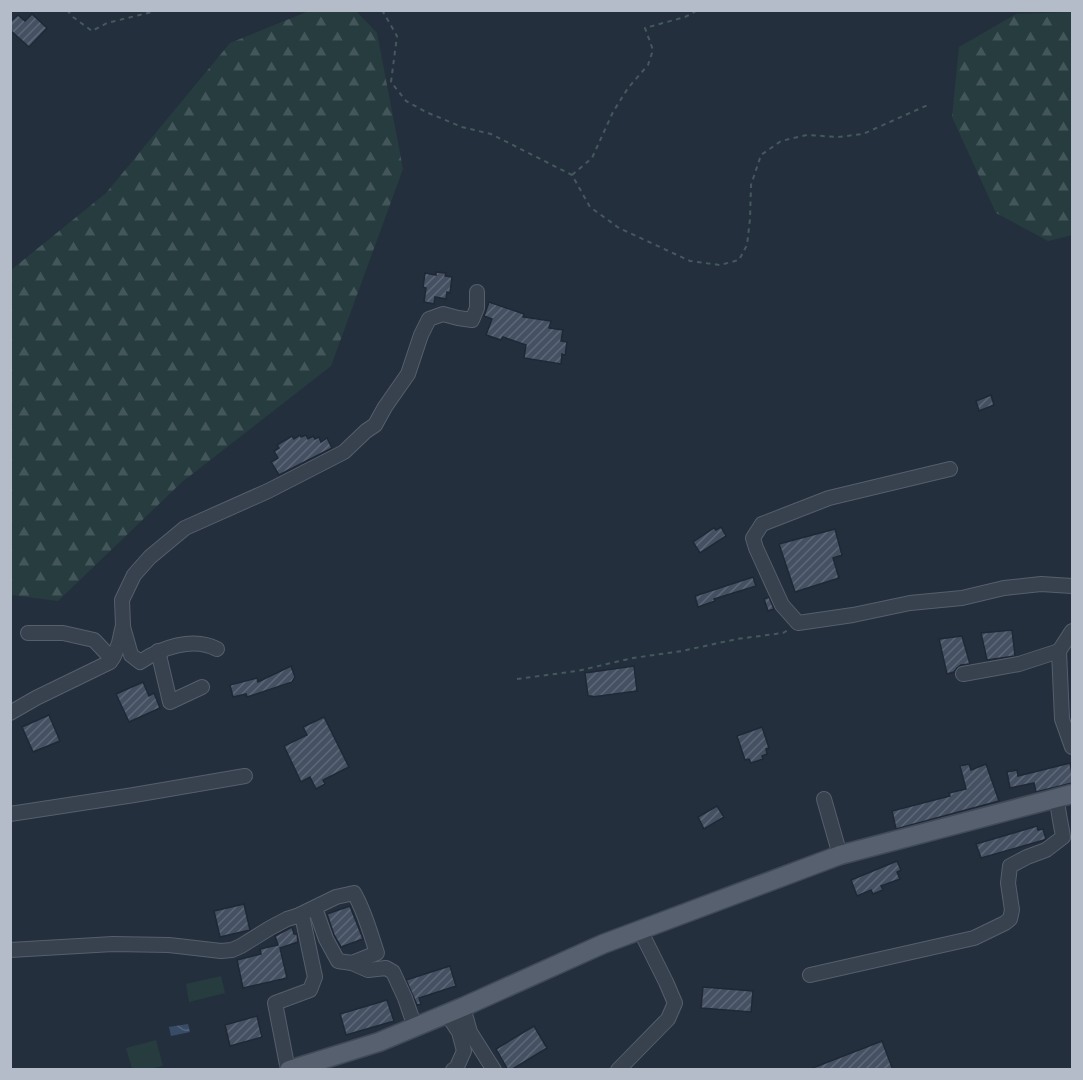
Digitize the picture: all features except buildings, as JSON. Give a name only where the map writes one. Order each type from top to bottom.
[{"type":"main road","points":[[289,1070],[379,1042],[603,944],[840,855],[1065,796]]},
{"type":"street","points":[[217,649],[207,644],[176,645],[153,653],[140,662],[131,654],[123,625],[122,600],[134,575],[150,557],[185,528],[268,491],[344,452],[375,425],[408,374],[429,319],[442,314],[472,320],[477,309],[477,292]]},
{"type":"street","points":[[950,469],[828,498],[762,524],[753,538],[756,548],[782,605],[798,623],[910,603],[962,598],[1004,588],[1041,584],[1072,586]]},
{"type":"street","points":[[10,713],[110,662],[119,643],[123,625]]},
{"type":"street","points":[[1072,631],[1059,651],[1062,719],[1072,747]]},
{"type":"street","points":[[28,633],[63,633],[94,640],[112,659]]},
{"type":"street","points":[[159,651],[170,702],[202,687]]},
{"type":"street","points":[[963,674],[1019,664],[1059,651]]},
{"type":"street","points":[[10,814],[245,776]]},
{"type":"street","points":[[810,975],[974,939],[1005,923],[1010,919],[1012,910],[1008,883],[1010,866],[1027,856],[1046,850],[1063,837],[1058,812],[1065,796]]},
{"type":"street","points":[[824,799],[840,855]]},
{"type":"street","points":[[10,950],[113,944],[169,945],[221,951],[232,950],[270,928],[336,897],[354,893],[367,921],[377,953],[352,963]]},
{"type":"street","points":[[315,908],[326,939],[338,961],[352,963],[368,970],[386,968],[393,972],[415,1027]]},
{"type":"street","points":[[289,1070],[275,1003],[310,990],[315,977],[303,920],[297,916]]},
{"type":"street","points":[[618,1070],[668,1019],[675,1003],[640,930]]},
{"type":"street","points":[[453,1070],[456,1069],[464,1051],[455,1010]]},
{"type":"street","points":[[455,1010],[494,1070]]},
{"type":"path","points":[[67,10],[92,31],[107,23],[160,10]]},
{"type":"path","points":[[382,10],[397,36],[391,82],[406,101],[462,127],[491,134],[572,175],[590,207],[619,228],[690,261],[720,265],[739,260],[747,245],[751,185],[761,155],[781,141],[807,135],[838,137],[863,134],[930,104]]},
{"type":"path","points":[[572,175],[592,158],[613,112],[628,88],[648,65],[652,50],[645,28],[669,22],[698,10]]},
{"type":"path","points":[[517,679],[577,671],[633,658],[783,633],[798,623]]},
{"type":"green space","points":[[309,11],[356,11],[377,33],[403,169],[331,366],[182,482],[58,601],[11,595],[11,270],[106,193],[230,43]]},
{"type":"green space","points":[[1072,12],[1072,235],[1048,241],[996,213],[952,117],[959,47],[1016,14]]},
{"type":"green space","points":[[221,976],[225,993],[189,1002],[186,984]]},
{"type":"green space","points":[[156,1040],[163,1066],[132,1069],[126,1048]]},
{"type":"water","points":[[188,1024],[190,1032],[171,1036],[169,1027]]}]
